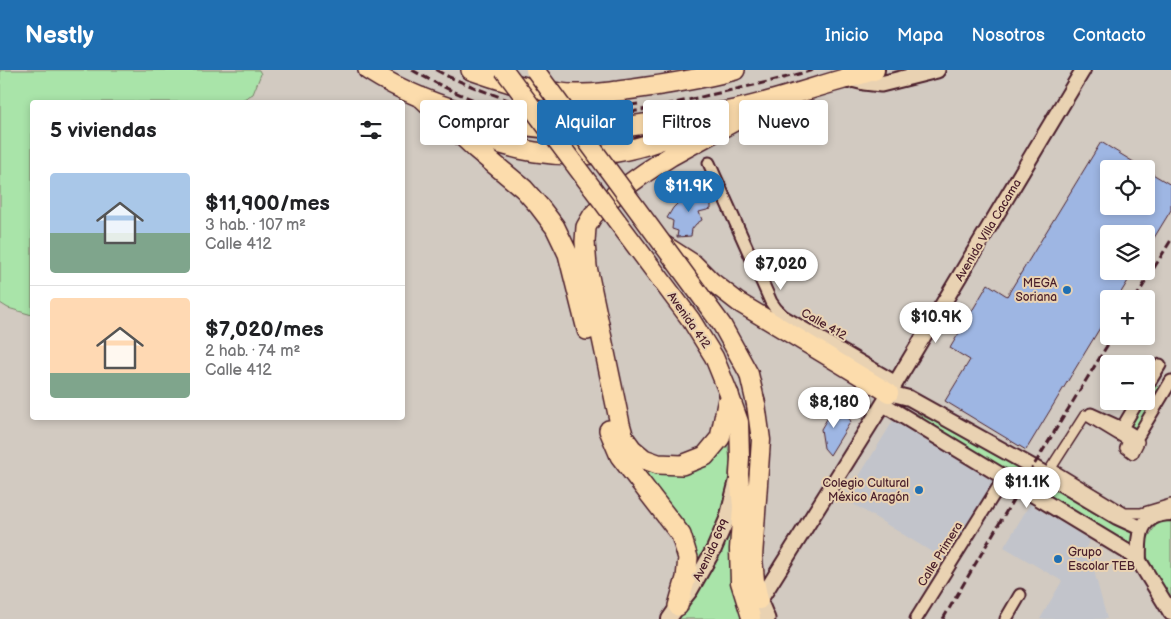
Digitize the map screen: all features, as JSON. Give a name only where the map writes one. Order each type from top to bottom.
[{"type":"highway","points":[[368,70],[420,97],[469,114],[520,125],[601,130],[643,124]]},
{"type":"highway","points":[[471,70],[501,81],[535,90],[562,94],[588,94],[651,87],[735,70]]},
{"type":"highway","points":[[771,100],[874,70]]},
{"type":"highway","points":[[420,97],[468,130],[498,143],[546,154],[581,155],[617,152],[644,145]]},
{"type":"highway","points":[[420,97],[474,148],[524,189],[555,227],[568,254],[583,311],[610,433],[620,456],[681,535],[688,558],[686,578],[673,612]]},
{"type":"highway","points":[[729,394],[720,438],[706,456],[682,465],[658,464],[644,459],[632,449],[624,438],[620,424],[587,267],[585,242],[586,227],[593,215],[618,192],[677,153],[739,118]]},
{"type":"main road","name":"Avenida 412","points":[[504,70],[691,320],[714,357],[739,422],[740,458],[738,474],[742,507],[739,549],[740,582],[755,618]]},
{"type":"main road","name":"Avenida 412","points":[[535,70],[722,325],[749,374],[756,404],[761,440],[753,557],[759,600]]},
{"type":"main road","points":[[847,78],[881,84],[937,70]]},
{"type":"main road","points":[[663,243],[694,264],[711,281],[738,302],[889,393]]},
{"type":"main road","points":[[755,618],[759,600]]},
{"type":"street","name":"Avenida Villa Cacama","points":[[759,600],[889,393],[1083,70]]},
{"type":"street","name":"Calle 412","points":[[709,163],[776,310],[889,393]]},
{"type":"street","points":[[1091,414],[1122,428],[1134,442],[1171,380],[1158,368],[1155,373]]},
{"type":"street","points":[[1171,388],[1133,454],[1125,448],[1128,441],[1085,415],[1051,468],[1125,513],[1141,513],[1171,504]]},
{"type":"street","points":[[889,393],[1004,478],[1126,551],[1139,561],[1171,613]]},
{"type":"street","points":[[889,393],[909,398],[1118,517],[1141,528]]},
{"type":"street","points":[[1122,428],[1133,410]]},
{"type":"street","name":"Avenida 699","points":[[673,612],[690,591],[714,549],[727,519],[738,474]]},
{"type":"street","name":"Calle Primera","points":[[916,619],[1004,478]]},
{"type":"street","points":[[1139,561],[1138,543],[1141,528],[1151,519],[1171,513]]},
{"type":"street","points":[[1006,619],[1020,595]]},
{"type":"shaded area","name":"Colegio Cultural México Aragón","points":[[893,421],[993,481],[945,560],[845,499]]},
{"type":"shaded area","name":"Grupo Escolar TEB","points":[[1030,504],[1090,540],[1083,553],[1102,564],[1093,567],[1107,619],[1040,619],[1062,581],[1004,547]]},
{"type":"green space","points":[[0,70],[259,70],[261,74],[253,94],[242,100],[30,100],[30,314],[8,308],[0,303]]},
{"type":"green space","points":[[1155,385],[1161,388],[1155,398]]},
{"type":"green space","points":[[1137,410],[1148,410],[1137,430],[1128,425]]},
{"type":"green space","points":[[907,412],[918,414],[960,433],[1026,470],[1019,481]]},
{"type":"green space","points":[[727,439],[730,460],[722,518],[693,576],[633,464],[671,474],[699,470],[718,456]]},
{"type":"green space","points":[[1034,473],[1135,531],[1132,552],[1027,487]]},
{"type":"green space","points":[[734,510],[730,568],[742,617],[740,619],[678,619],[701,582]]},
{"type":"green space","points":[[1163,521],[1171,522],[1171,600],[1145,553],[1146,541],[1156,525]]},
{"type":"building","name":"MEGA Soriana","points":[[1101,142],[1130,160],[1100,160],[1100,215],[1155,215],[1155,175],[1171,185],[1171,210],[1155,236],[1155,225],[1100,225],[1100,280],[1129,280],[1122,290],[1100,290],[1100,328],[1026,450],[945,401],[970,360],[950,348],[988,284],[1007,296]]},
{"type":"building","points":[[705,190],[706,198],[711,200],[711,209],[699,212],[702,220],[692,229],[691,236],[677,237],[678,231],[672,229],[673,221],[667,218],[681,200],[692,193]]},
{"type":"building","points":[[836,404],[851,421],[830,455],[824,448],[821,429]]},
{"type":"railway","points":[[412,70],[449,89],[487,105],[529,117],[554,119],[593,118],[631,112],[751,86],[813,70]]},
{"type":"railway","points":[[436,70],[449,77],[519,104],[560,109],[599,109],[638,104]]},
{"type":"railway","points":[[1140,290],[1171,240]]},
{"type":"railway","points":[[943,619],[1107,345]]},
{"type":"place","name":"MEGA Soriana","points":[[1067,290]]},
{"type":"place","name":"Colegio Cultural México Aragón","points":[[919,490]]},
{"type":"place","name":"Grupo Escolar TEB","points":[[1058,559]]}]
